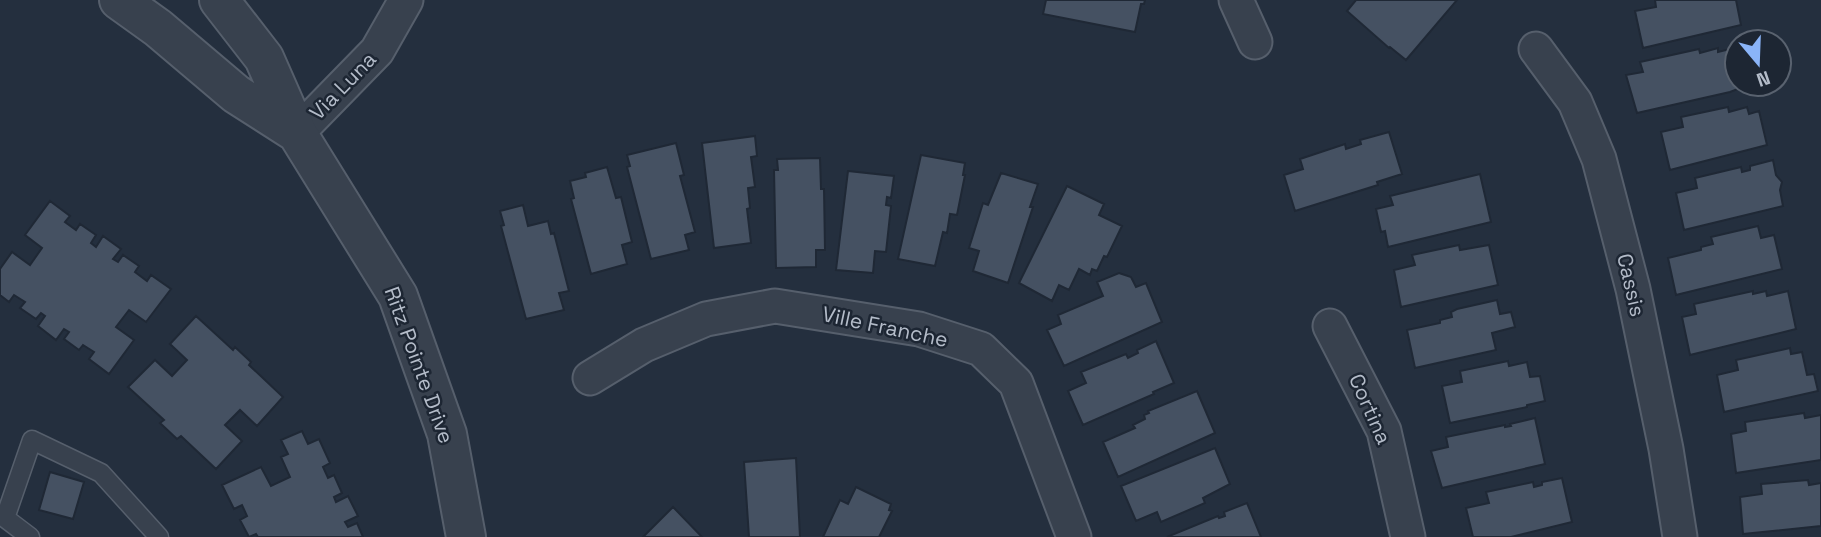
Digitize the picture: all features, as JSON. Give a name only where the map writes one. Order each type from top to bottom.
[{"type":"street","name":"Ritz Pointe Drive","points":[[119,0],[158,28],[236,94],[298,133]]},
{"type":"street","name":"Ritz Pointe Drive","points":[[219,0],[264,58],[298,133],[398,296],[447,435],[466,537]]},
{"type":"street","name":"Via Luna","points":[[298,133],[377,51],[407,0]]},
{"type":"street","points":[[1236,0],[1255,42]]},
{"type":"street","name":"Cassis","points":[[1536,49],[1575,102],[1599,159],[1633,289],[1666,449],[1680,537]]},
{"type":"street","name":"Ville Franche","points":[[590,378],[644,345],[706,319],[775,306],[919,329],[981,349],[1016,383],[1074,537]]},
{"type":"street","name":"Cortina","points":[[1330,326],[1384,431],[1409,537]]},
{"type":"lane","points":[[30,537],[5,518],[32,440],[101,473],[159,537]]},
{"type":"building","points":[[1046,0],[1145,0],[1144,4],[1141,4],[1135,32],[1043,14]]},
{"type":"building","points":[[1356,0],[1457,0],[1406,60],[1347,11]]},
{"type":"building","points":[[1655,0],[1736,0],[1741,25],[1643,48],[1635,11],[1656,7]]},
{"type":"building","points":[[1718,48],[1718,52],[1723,51],[1723,94],[1637,113],[1626,75],[1643,72],[1640,62],[1699,49],[1700,53]]},
{"type":"building","points":[[1728,107],[1729,112],[1747,107],[1749,114],[1759,111],[1767,145],[1670,170],[1661,132],[1683,127],[1681,117]]},
{"type":"building","points":[[1389,132],[1402,174],[1377,182],[1378,185],[1295,211],[1284,175],[1303,169],[1300,159],[1345,144],[1346,149],[1361,144],[1360,140]]},
{"type":"building","points":[[755,136],[757,156],[751,157],[755,187],[748,188],[750,208],[747,209],[751,243],[714,248],[702,143]]},
{"type":"building","points":[[676,143],[684,175],[680,176],[695,232],[685,235],[689,250],[651,259],[627,167],[630,166],[627,155]]},
{"type":"building","points":[[921,155],[965,163],[957,215],[950,214],[947,233],[943,232],[935,266],[898,259]]},
{"type":"building","points":[[820,158],[821,189],[824,189],[825,250],[816,250],[816,267],[776,268],[774,170],[778,170],[777,159]]},
{"type":"building","points":[[1773,160],[1776,175],[1782,182],[1780,190],[1783,206],[1684,230],[1676,193],[1697,188],[1695,178],[1741,167],[1742,172],[1750,170],[1750,166]]},
{"type":"building","points":[[607,167],[616,198],[621,197],[632,242],[622,245],[627,264],[591,274],[571,199],[574,198],[570,181],[586,177],[585,173]]},
{"type":"building","points":[[848,171],[894,176],[891,198],[887,197],[886,205],[891,206],[886,252],[875,251],[873,273],[836,270]]},
{"type":"building","points":[[1001,173],[1038,184],[1008,283],[973,271],[979,251],[969,248],[983,203],[988,205]]},
{"type":"building","points":[[1480,174],[1491,222],[1388,247],[1385,231],[1381,232],[1376,209],[1393,205],[1390,196]]},
{"type":"building","points":[[1067,186],[1104,204],[1099,215],[1122,226],[1097,271],[1092,269],[1090,275],[1079,269],[1069,290],[1059,285],[1052,301],[1019,283]]},
{"type":"building","points":[[50,201],[70,216],[65,222],[76,230],[80,224],[96,235],[91,243],[96,247],[103,236],[121,249],[113,259],[118,262],[123,255],[139,266],[135,272],[147,281],[151,275],[171,289],[146,322],[129,310],[116,327],[134,340],[109,374],[89,359],[94,352],[83,345],[79,350],[64,339],[69,332],[64,329],[56,340],[38,326],[45,316],[41,313],[36,319],[20,308],[25,302],[14,295],[9,302],[0,295],[0,269],[12,252],[30,265],[42,248],[25,235]]},
{"type":"building","points":[[523,205],[528,226],[548,221],[551,234],[554,233],[569,291],[559,293],[564,310],[526,319],[501,226],[504,225],[500,211]]},
{"type":"building","points":[[1758,226],[1761,238],[1774,235],[1782,269],[1676,295],[1668,258],[1701,250],[1701,247],[1713,244],[1711,237]]},
{"type":"building","points":[[1459,245],[1460,250],[1489,245],[1498,285],[1401,307],[1394,270],[1415,265],[1412,255]]},
{"type":"building","points":[[1119,273],[1131,277],[1136,287],[1146,283],[1162,322],[1064,366],[1047,330],[1061,324],[1058,315],[1103,296],[1097,282]]},
{"type":"building","points":[[1753,291],[1753,294],[1766,291],[1767,296],[1788,291],[1796,329],[1690,355],[1682,317],[1696,314],[1694,304]]},
{"type":"building","points":[[1497,300],[1500,314],[1511,312],[1515,327],[1492,333],[1496,350],[1415,368],[1407,330],[1440,323],[1440,320],[1452,317],[1451,312],[1457,309]]},
{"type":"building","points":[[196,316],[233,350],[235,347],[251,362],[249,365],[283,397],[257,426],[240,410],[225,425],[242,441],[216,469],[181,436],[177,439],[160,423],[164,420],[128,387],[155,360],[172,376],[187,360],[170,344]]},
{"type":"building","points":[[1156,341],[1174,383],[1083,425],[1068,391],[1086,383],[1081,372],[1126,354],[1128,358],[1138,353],[1137,350]]},
{"type":"building","points":[[1790,348],[1791,354],[1802,352],[1807,375],[1814,374],[1818,391],[1724,412],[1717,375],[1738,370],[1736,360]]},
{"type":"building","points":[[1508,361],[1509,366],[1527,362],[1530,377],[1540,376],[1545,401],[1450,423],[1442,386],[1462,382],[1460,371]]},
{"type":"building","points":[[1197,391],[1215,433],[1118,477],[1103,442],[1135,428],[1133,425],[1145,419],[1144,415],[1149,413],[1148,411]]},
{"type":"building","points":[[1804,413],[1805,418],[1821,415],[1821,460],[1736,473],[1731,434],[1746,431],[1745,422]]},
{"type":"building","points":[[1535,418],[1545,464],[1442,488],[1431,451],[1448,447],[1446,437],[1511,426],[1510,424]]},
{"type":"building","points":[[302,431],[308,444],[319,439],[330,463],[323,467],[328,478],[334,475],[342,493],[334,497],[336,502],[348,496],[358,516],[345,522],[348,527],[357,523],[363,537],[258,537],[256,534],[249,537],[240,520],[247,516],[242,505],[234,509],[222,485],[261,467],[271,486],[290,477],[281,457],[288,454],[281,440]]},
{"type":"building","points":[[1215,448],[1230,484],[1203,498],[1205,503],[1161,522],[1157,512],[1136,521],[1121,486]]},
{"type":"building","points":[[796,458],[800,537],[749,537],[744,462]]},
{"type":"building","points":[[50,472],[84,482],[73,519],[39,510]]},
{"type":"building","points":[[1562,478],[1572,522],[1511,537],[1473,537],[1466,508],[1489,503],[1486,492],[1533,482],[1534,487],[1542,485],[1542,482]]},
{"type":"building","points":[[1808,480],[1809,485],[1821,483],[1821,526],[1743,534],[1740,497],[1762,494],[1761,484]]},
{"type":"building","points":[[856,487],[891,504],[889,510],[892,511],[879,537],[823,537],[840,500],[848,504]]},
{"type":"building","points":[[1247,503],[1261,537],[1167,537],[1218,516],[1225,516],[1224,512]]},
{"type":"building","points":[[673,507],[702,537],[643,537]]}]
